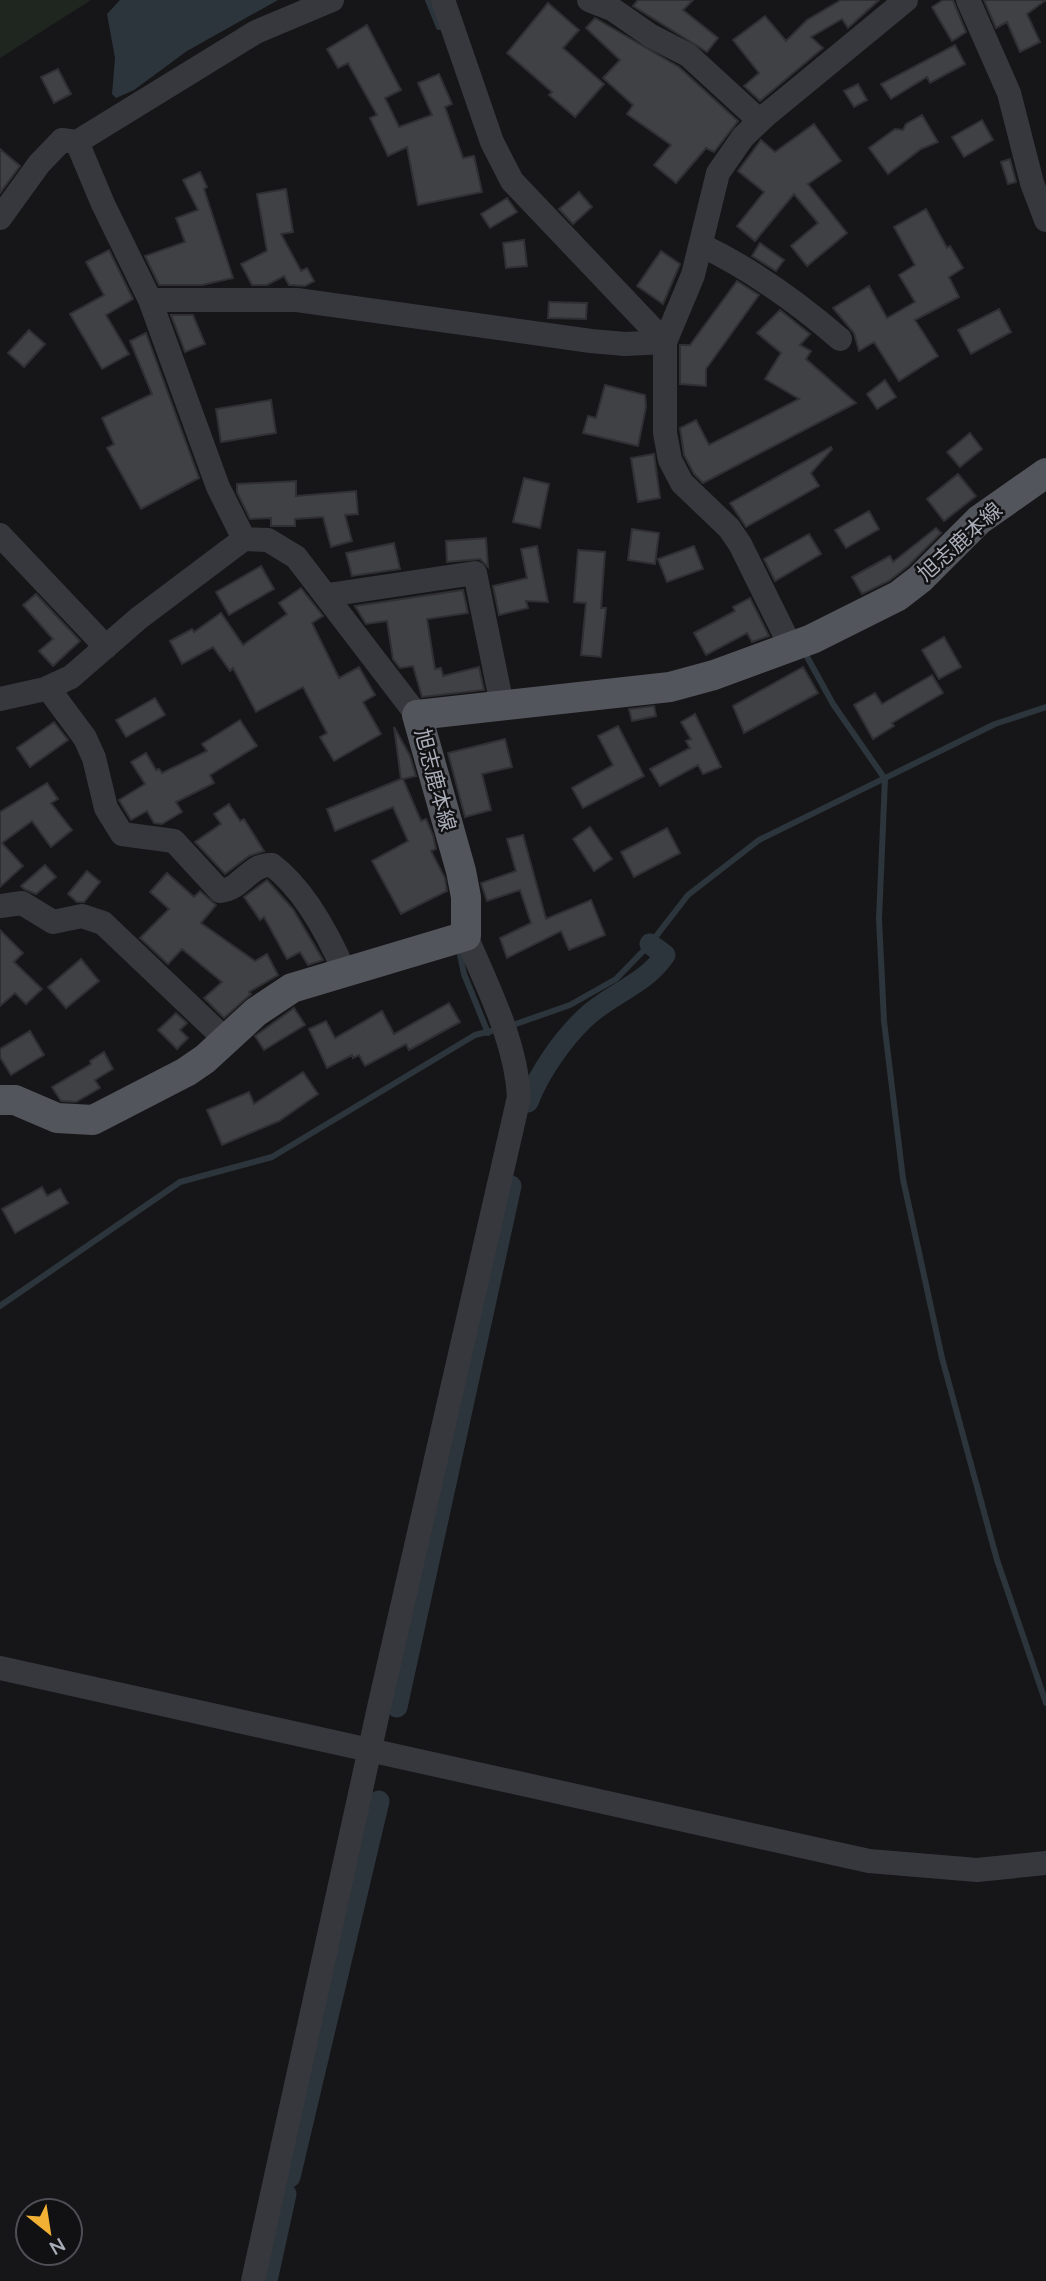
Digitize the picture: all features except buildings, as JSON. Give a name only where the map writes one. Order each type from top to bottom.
[{"type":"main road","name":"旭志鹿本線","points":[[466,936],[466,897],[461,871],[417,715],[670,687],[714,675],[791,647],[898,596],[920,579],[985,514],[1046,473]]},
{"type":"main road","points":[[0,1100],[15,1100],[57,1118],[93,1120],[186,1072],[256,1012],[292,988],[466,936]]},
{"type":"street","points":[[0,218],[51,148],[62,140],[77,142],[197,65],[256,32],[332,0]]},
{"type":"street","points":[[443,0],[492,142],[512,181],[665,342]]},
{"type":"street","points":[[589,0],[612,9],[651,36],[688,55],[760,121]]},
{"type":"street","points":[[791,647],[740,544],[729,528],[682,484],[670,460],[665,433],[665,342],[693,275],[718,173],[743,137],[906,0]]},
{"type":"street","points":[[968,0],[1009,93],[1032,183],[1046,220]]},
{"type":"street","points":[[77,142],[103,204],[150,300],[218,486],[244,539]]},
{"type":"street","points":[[701,245],[732,260],[788,295],[840,339]]},
{"type":"street","points":[[150,300],[297,300],[591,341],[625,344],[665,342]]},
{"type":"street","points":[[0,535],[106,646]]},
{"type":"street","points":[[0,699],[48,688],[71,677],[106,646],[244,539],[268,540],[296,556],[417,715]]},
{"type":"street","points":[[328,595],[475,573],[502,705]]},
{"type":"street","points":[[48,688],[85,738],[94,758],[106,808],[122,834],[173,841],[220,891],[233,887],[254,869],[272,865],[312,912],[332,943],[345,973]]},
{"type":"street","points":[[0,906],[22,903],[54,922],[82,916],[103,923],[226,1040]]},
{"type":"street","points":[[253,2281],[370,1750],[516,1111],[518,1079],[503,1027],[466,936]]},
{"type":"street","points":[[0,1668],[869,1861],[977,1870],[1046,1863]]},
{"type":"shaded area","points":[[0,0],[91,0],[0,58]]},
{"type":"shaded area","points":[[120,0],[278,0],[187,51],[134,90],[116,98],[112,94],[115,58],[107,14]]},
{"type":"waterway","points":[[428,0],[439,27]]},
{"type":"waterway","points":[[805,653],[833,704],[885,779],[879,919],[884,1021],[903,1179],[942,1358],[997,1560],[1046,1703]]},
{"type":"waterway","points":[[510,1026],[570,1005],[616,979],[650,944],[688,895],[759,840],[995,724],[1046,707]]},
{"type":"waterway","points":[[528,1102],[545,1068],[576,1027],[595,1009],[648,974],[665,955],[650,944]]},
{"type":"waterway","points":[[460,955],[464,974],[488,1033]]},
{"type":"waterway","points":[[0,1306],[180,1182],[272,1157],[475,1035],[499,1029]]},
{"type":"waterway","points":[[397,1707],[511,1186]]},
{"type":"waterway","points":[[290,2177],[379,1801]]},
{"type":"waterway","points":[[267,2281],[286,2194]]}]
